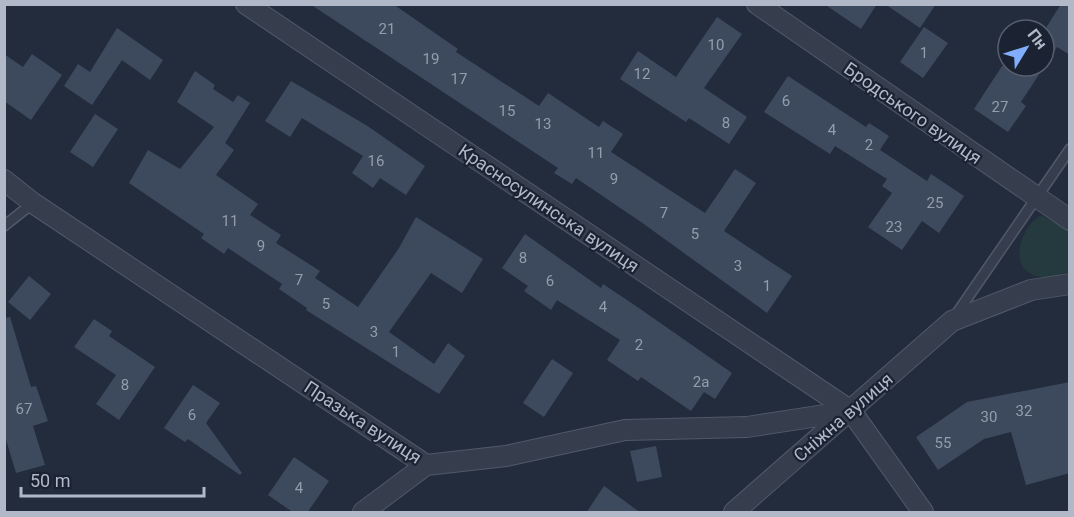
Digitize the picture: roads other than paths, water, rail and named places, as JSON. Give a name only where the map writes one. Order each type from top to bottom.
[{"type":"street","name":"Красносулинська вулиця","points":[[246,4],[851,411]]},
{"type":"street","name":"Бродського вулиця","points":[[757,4],[1037,199],[1070,219]]},
{"type":"street","name":"Празька вулиця","points":[[4,180],[33,203],[426,465],[506,456],[625,430],[747,427],[851,411]]},
{"type":"street","name":"Сніжна вулиця","points":[[734,513],[952,321],[1031,290],[1070,284]]},
{"type":"street","points":[[851,411],[923,513]]},
{"type":"street","points":[[363,513],[426,465]]},
{"type":"lane","name":"Сніжна вулиця","points":[[952,321],[1070,149]]},
{"type":"lane","points":[[4,226],[33,203]]}]
